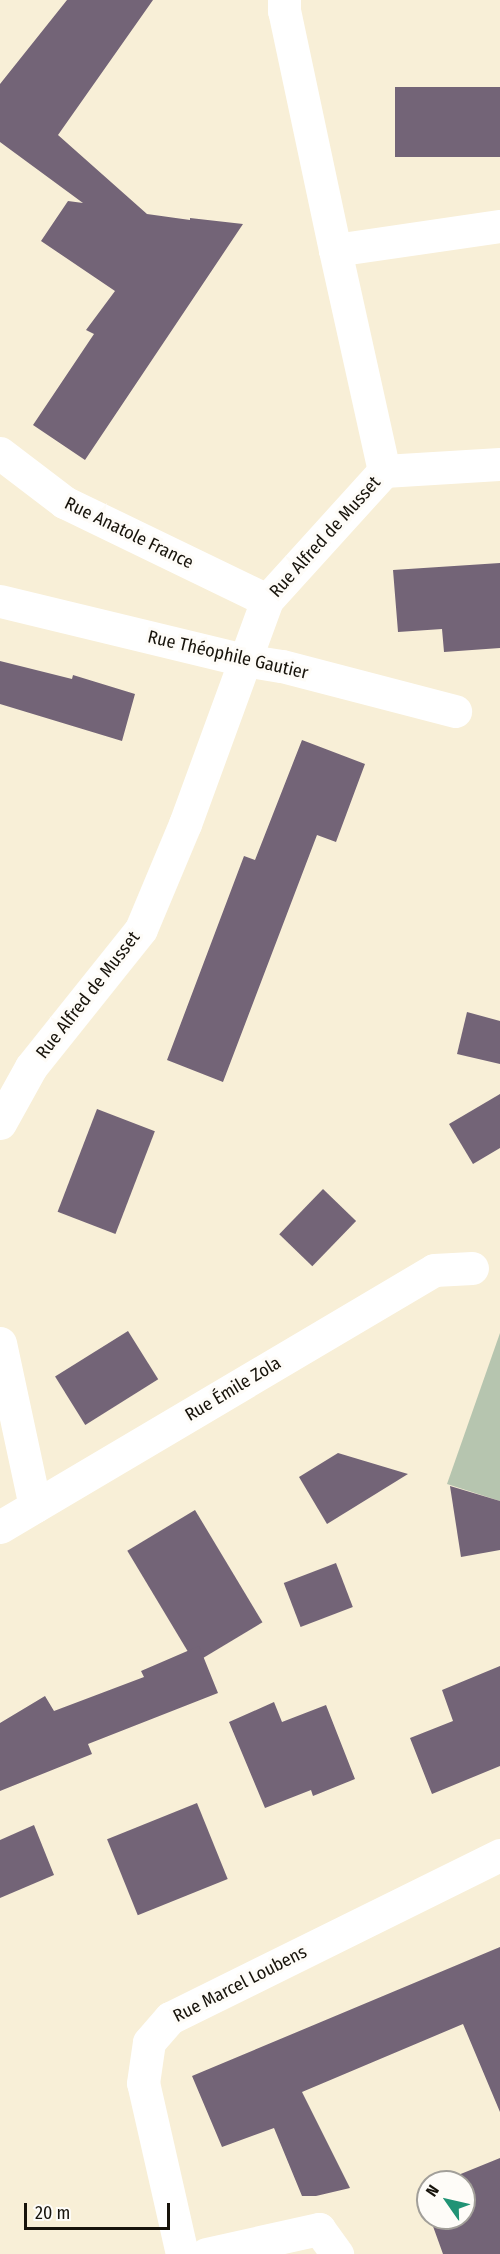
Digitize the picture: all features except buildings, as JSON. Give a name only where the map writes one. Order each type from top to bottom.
[{"type":"street","name":"Rue Alfred de Musset","points":[[0,1124],[32,1066],[141,929],[185,824],[243,660],[267,600],[384,471],[284,11],[284,0]]},
{"type":"street","points":[[335,250],[500,226]]},
{"type":"street","name":"Rue Anatole France","points":[[0,453],[64,502],[267,600]]},
{"type":"street","points":[[384,471],[500,464]]},
{"type":"street","name":"Rue Théophile Gautier","points":[[0,601],[243,660],[282,666],[454,711]]},
{"type":"street","name":"Rue Émile Zola","points":[[0,1527],[434,1270],[472,1268]]},
{"type":"street","points":[[0,1343],[35,1506]]},
{"type":"street","name":"Rue Marcel Loubens","points":[[182,2254],[143,2084],[149,2042],[170,2018],[500,1855]]},
{"type":"street","points":[[206,2254],[319,2229],[337,2254]]},
{"type":"green space","points":[[500,1333],[500,1501],[447,1484]]}]
